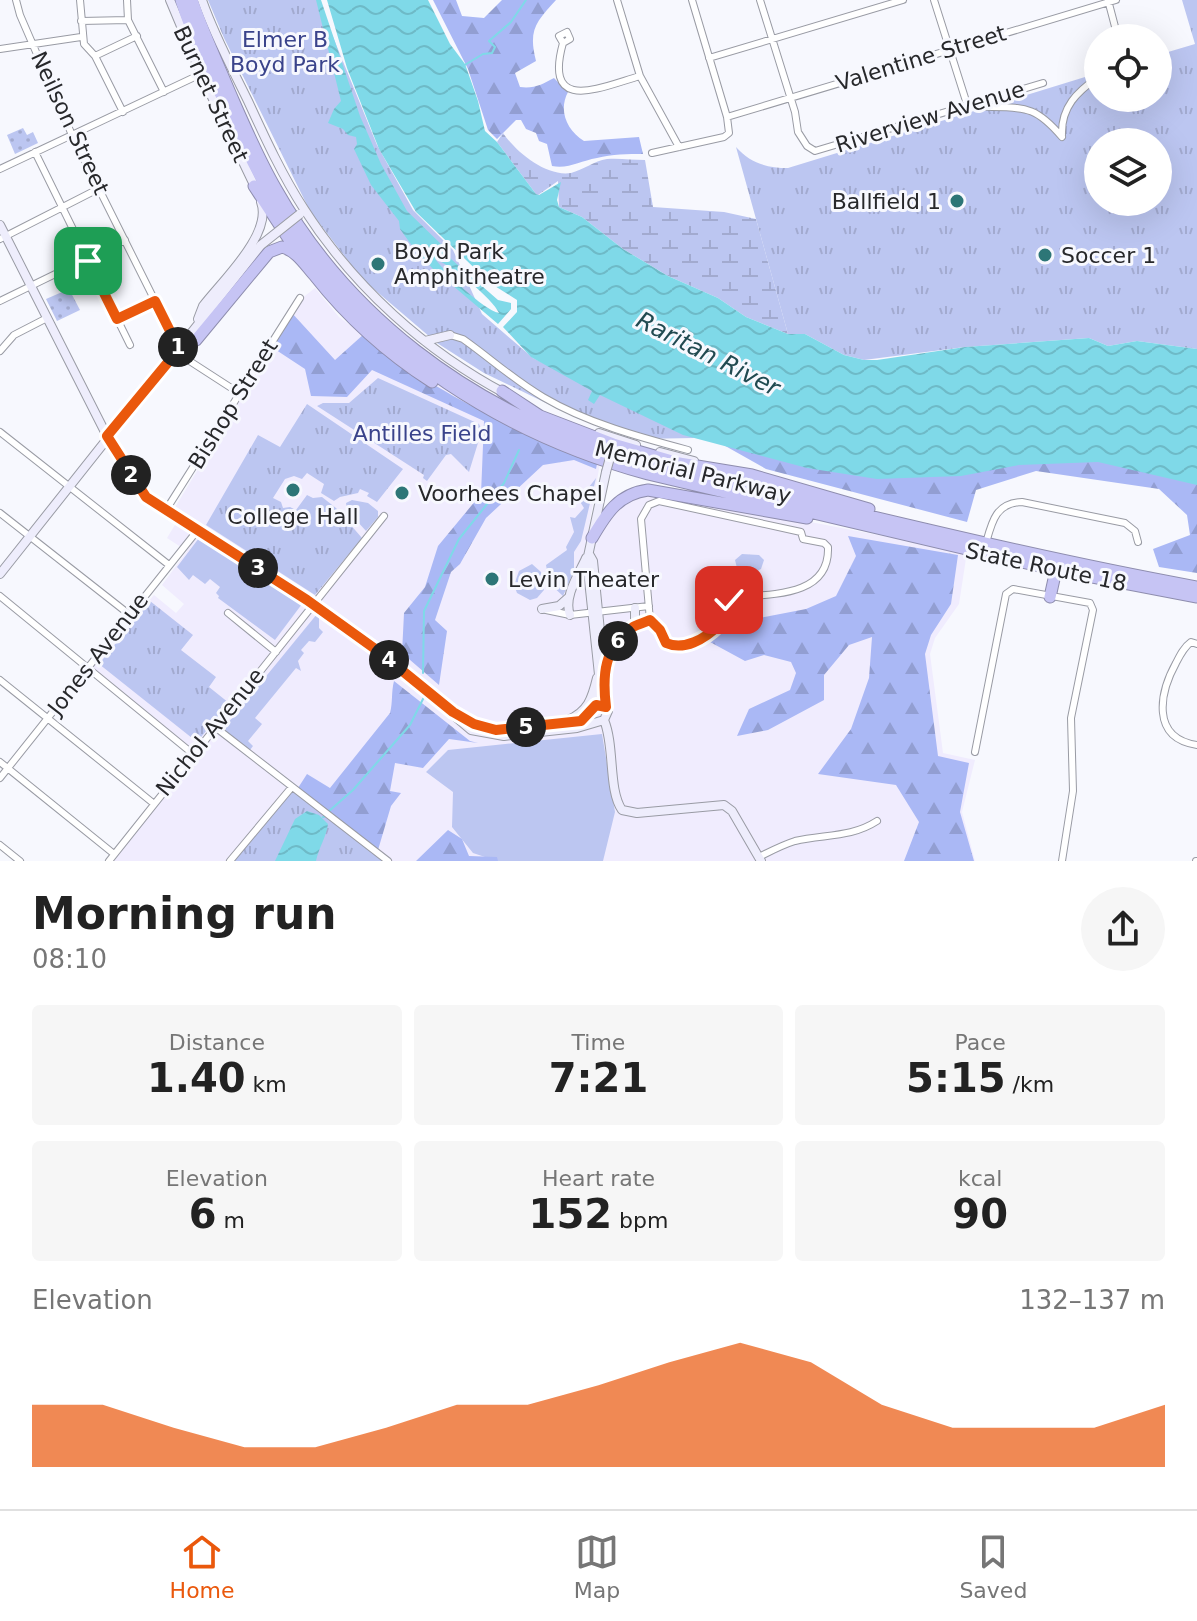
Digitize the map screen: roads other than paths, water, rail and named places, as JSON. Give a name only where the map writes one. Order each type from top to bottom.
[{"type":"highway","name":"Memorial Parkway","points":[[181,0],[206,62],[262,180],[291,229],[325,274],[364,316],[420,365],[468,398],[544,438],[598,459],[648,474],[897,533]]},
{"type":"highway","name":"Memorial Parkway","points":[[192,0],[257,153],[296,222],[356,297],[393,333],[433,365],[508,410],[603,450],[666,469],[934,530]]},
{"type":"highway","points":[[254,186],[307,267]]},
{"type":"highway","points":[[179,349],[196,340],[273,249],[290,249],[355,321],[411,368],[480,410],[544,438]]},
{"type":"highway","points":[[502,391],[533,413],[613,445],[679,463],[729,469],[819,493],[934,530]]},
{"type":"highway","points":[[592,538],[615,504],[634,493],[648,490],[858,529],[897,533]]},
{"type":"highway","name":"State Route 18","points":[[934,530],[1097,568],[1197,587]]},
{"type":"highway","name":"State Route 18","points":[[897,533],[1056,570],[1197,597]]},
{"type":"highway","points":[[1050,597],[1056,570]]},
{"type":"highway","points":[[1165,591],[1197,606]]},
{"type":"main road","name":"Burnet Street","points":[[170,0],[264,211],[254,242],[203,306],[193,330]]},
{"type":"main road","points":[[202,0],[263,135],[303,212],[359,280],[391,312],[445,356],[502,391],[559,419],[648,449],[729,469]]},
{"type":"main road","points":[[0,574],[261,245],[303,212]]},
{"type":"main road","points":[[0,225],[3,238],[31,286],[107,436],[146,497],[313,605],[378,651],[453,712],[474,724],[496,730],[577,722],[600,704],[606,707]]},
{"type":"main road","points":[[425,341],[450,335]]},
{"type":"main road","points":[[445,356],[443,343],[450,335]]},
{"type":"main road","points":[[453,712],[471,730],[498,736],[577,728],[600,721],[608,714],[587,561],[613,445]]},
{"type":"main road","points":[[570,615],[567,607],[569,597],[589,554]]},
{"type":"main road","points":[[540,609],[559,606],[569,597]]},
{"type":"main road","points":[[554,724],[585,710],[612,647],[635,625],[635,608]]},
{"type":"main road","points":[[593,709],[600,692],[601,673]]},
{"type":"main road","points":[[593,709],[610,741],[617,800],[622,810],[637,813],[724,805],[732,811],[760,859]]},
{"type":"street","name":"Neilson Street","points":[[16,0],[72,135],[179,349],[188,360],[239,393]]},
{"type":"street","points":[[80,0],[81,37],[88,51],[95,56],[123,112]]},
{"type":"street","points":[[127,0],[128,20],[164,92]]},
{"type":"street","points":[[617,0],[640,76],[679,147]]},
{"type":"street","points":[[652,153],[724,137],[729,133],[692,0]]},
{"type":"street","points":[[760,0],[791,98]]},
{"type":"street","points":[[709,58],[903,0]]},
{"type":"street","points":[[934,0],[963,97],[971,104],[1029,109],[1048,121],[1062,137],[1063,120],[1070,102],[1084,90]]},
{"type":"street","points":[[1111,1],[1115,24]]},
{"type":"street","name":"Valentine Street","points":[[727,117],[1111,1]]},
{"type":"street","points":[[81,21],[128,20]]},
{"type":"street","points":[[95,56],[137,36]]},
{"type":"street","points":[[0,49],[81,37]]},
{"type":"street","points":[[563,43],[558,68],[562,80],[571,90],[585,92],[640,76]]},
{"type":"street","points":[[0,169],[201,74]]},
{"type":"street","name":"Riverview Avenue","points":[[791,98],[800,137],[807,146],[818,151],[1043,83]]},
{"type":"street","points":[[35,152],[130,345]]},
{"type":"street","points":[[3,238],[100,188]]},
{"type":"street","points":[[0,301],[125,240]]},
{"type":"street","name":"Bishop Street","points":[[166,510],[300,298]]},
{"type":"street","points":[[117,319],[155,301]]},
{"type":"street","points":[[0,350],[14,335],[47,318]]},
{"type":"street","points":[[450,335],[461,337],[533,391],[556,404],[599,423],[688,450]]},
{"type":"street","points":[[0,432],[169,565]]},
{"type":"street","points":[[659,501],[801,532],[803,539],[824,543],[828,547],[826,567],[820,578],[808,587],[733,597],[720,623],[691,644],[679,648],[666,643],[660,630],[650,620],[649,606],[641,519],[649,505],[659,501]]},
{"type":"street","points":[[986,543],[995,514],[1003,506],[1018,502],[1125,523],[1135,531],[1138,542]]},
{"type":"street","points":[[0,513],[130,615]]},
{"type":"street","name":"Nichol Avenue","points":[[109,861],[384,516]]},
{"type":"street","name":"Jones Avenue","points":[[0,778],[197,531]]},
{"type":"street","points":[[975,752],[1006,594],[1013,589],[1087,602],[1093,609],[1071,718],[1073,791],[1062,861]]},
{"type":"street","points":[[0,596],[193,754]]},
{"type":"street","points":[[540,609],[570,615],[649,606]]},
{"type":"street","points":[[228,613],[276,652]]},
{"type":"street","points":[[635,625],[650,620]]},
{"type":"street","points":[[1193,643],[1167,679],[1161,708],[1171,732],[1197,745]]},
{"type":"street","points":[[0,680],[153,803]]},
{"type":"street","points":[[215,727],[388,861]]},
{"type":"street","points":[[0,762],[114,854]]},
{"type":"street","points":[[230,861],[291,788]]},
{"type":"street","points":[[760,859],[795,841],[848,834],[877,821]]},
{"type":"street","points":[[0,845],[20,861]]},
{"type":"water","points":[[316,0],[321,0],[360,116],[381,164],[407,211],[443,246],[451,259],[498,300],[511,303],[511,309],[498,324],[432,268],[400,229],[399,221],[371,185],[354,149],[356,137],[328,123],[341,101]],"holes":[[[435,259],[480,291],[499,313],[474,298]]]},
{"type":"water","name":"Raritan River","points":[[327,0],[428,0],[450,44],[465,64],[485,131],[497,142],[536,194],[561,182],[557,200],[559,207],[582,217],[623,249],[668,276],[718,298],[746,317],[788,334],[805,334],[844,355],[864,360],[965,347],[1089,338],[1108,346],[1137,341],[1197,349],[1197,485],[1098,462],[1019,465],[961,476],[877,479],[807,468],[683,435],[600,395],[594,404],[588,400],[592,391],[531,357],[503,327],[517,312],[517,300],[490,283],[416,212],[379,149],[347,68]]},
{"type":"water","points":[[307,811],[319,815],[328,824],[316,861],[275,861],[295,819]]},
{"type":"waterway","points":[[463,66],[483,54],[492,53],[495,47],[489,41],[511,22],[526,0]]},
{"type":"waterway","points":[[423,673],[424,611],[459,539],[504,483],[519,450]]},
{"type":"waterway","points":[[328,812],[353,790],[410,725],[424,697]]},
{"type":"place","name":"Ballfield 1","points":[[957,201]]},
{"type":"place","name":"Soccer 1","points":[[1045,255]]},
{"type":"place","name":"Boyd Park Amphitheatre","points":[[378,264]]},
{"type":"place","name":"College Hall","points":[[293,490]]},
{"type":"place","name":"Voorhees Chapel","points":[[402,493]]},
{"type":"place","name":"Levin Theater","points":[[492,579]]},
{"type":"park label","name":"Elmer B Boyd Park","points":[[285,52]]},
{"type":"park label","name":"Antilles Field","points":[[422,433]]}]
